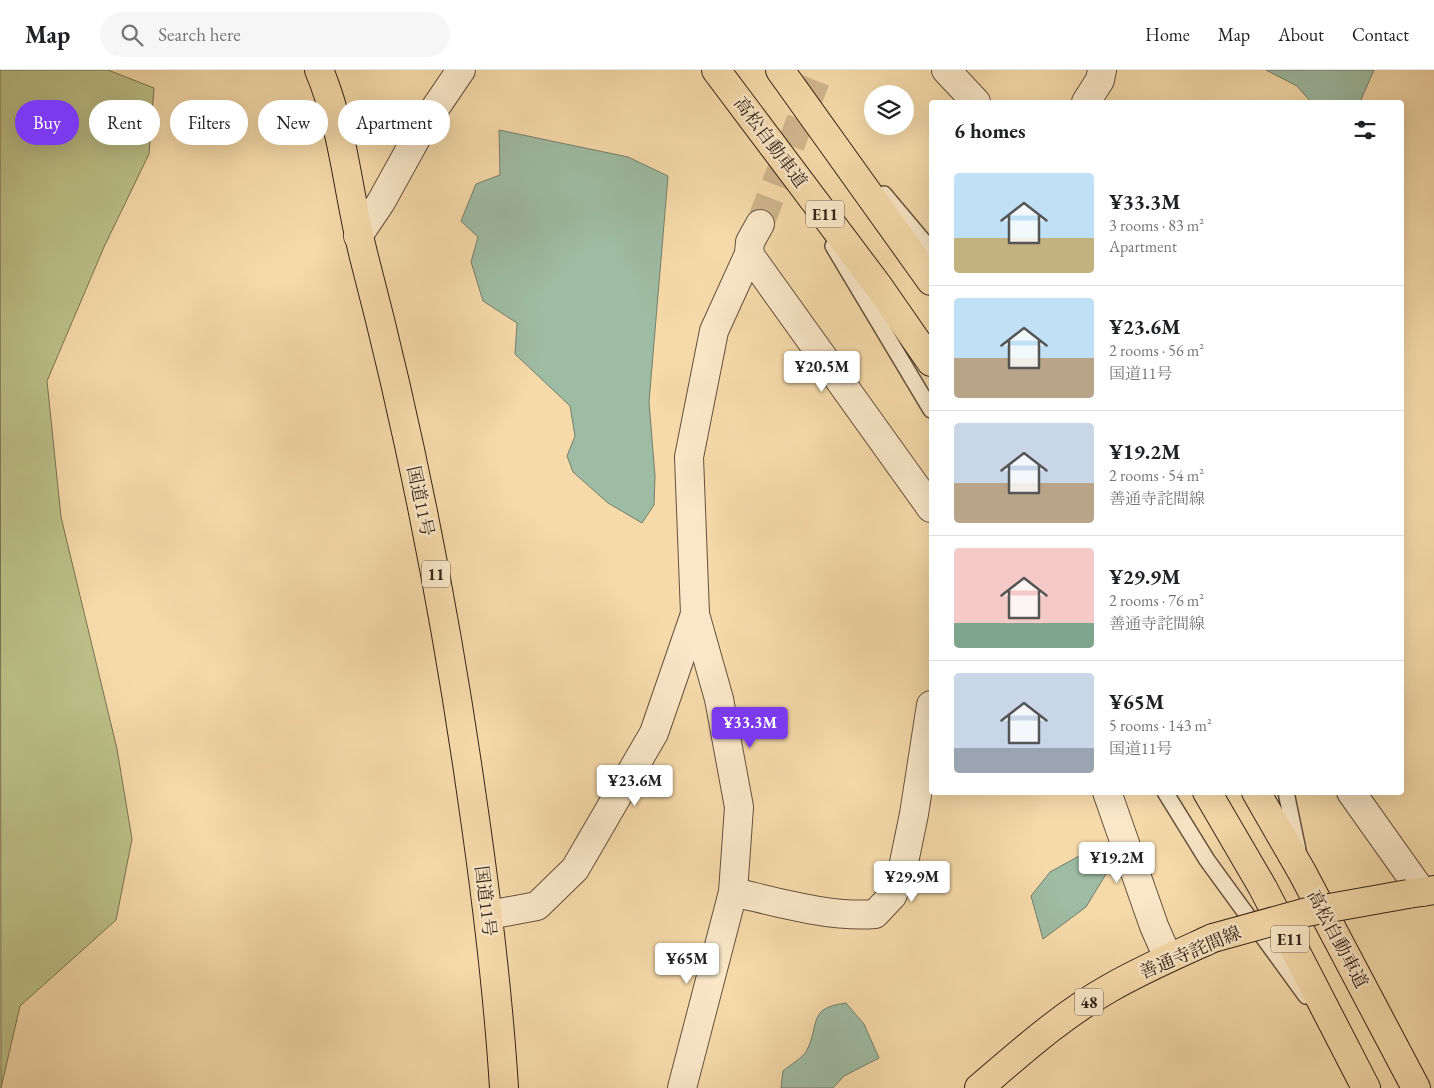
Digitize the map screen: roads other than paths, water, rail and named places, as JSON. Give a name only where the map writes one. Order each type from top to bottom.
[{"type":"main road","name":"国道11号","points":[[319,70],[330,96],[358,236],[395,376],[434,562],[461,723],[488,915],[504,1088]]},
{"type":"main road","name":"高松自動車道","points":[[716,70],[879,287],[929,359]]},
{"type":"main road","name":"E11","points":[[780,70],[929,278]]},
{"type":"main road","name":"E11","points":[[1209,795],[1264,888],[1366,1088]]},
{"type":"main road","name":"高松自動車道","points":[[1258,795],[1302,872],[1416,1088]]},
{"type":"main road","name":"善通寺詫間線","points":[[979,1088],[1042,1035],[1108,989],[1168,958],[1213,938],[1307,912],[1421,892]]},
{"type":"street","points":[[358,236],[381,202],[423,126],[461,70]]},
{"type":"street","points":[[946,70],[974,100]]},
{"type":"street","points":[[1087,100],[1100,80],[1102,70]]},
{"type":"street","points":[[682,1088],[733,892],[739,807],[719,699],[695,614],[689,457],[714,330],[749,254],[750,242],[760,224]]},
{"type":"street","points":[[749,254],[929,505]]},
{"type":"street","points":[[488,915],[536,906],[575,869],[654,733],[695,614]]},
{"type":"street","points":[[733,892],[781,903],[857,916],[875,914],[892,896],[901,876],[914,814],[929,718]]},
{"type":"street","points":[[1109,795],[1154,926],[1168,958]]},
{"type":"street","points":[[1353,795],[1421,892]]},
{"type":"lane","points":[[801,98],[929,248]]},
{"type":"lane","points":[[770,140],[929,407]]},
{"type":"lane","points":[[1167,795],[1207,860],[1349,1053]]},
{"type":"lane","points":[[1287,795],[1302,872]]},
{"type":"tunnel","points":[[760,224],[820,70]]}]
